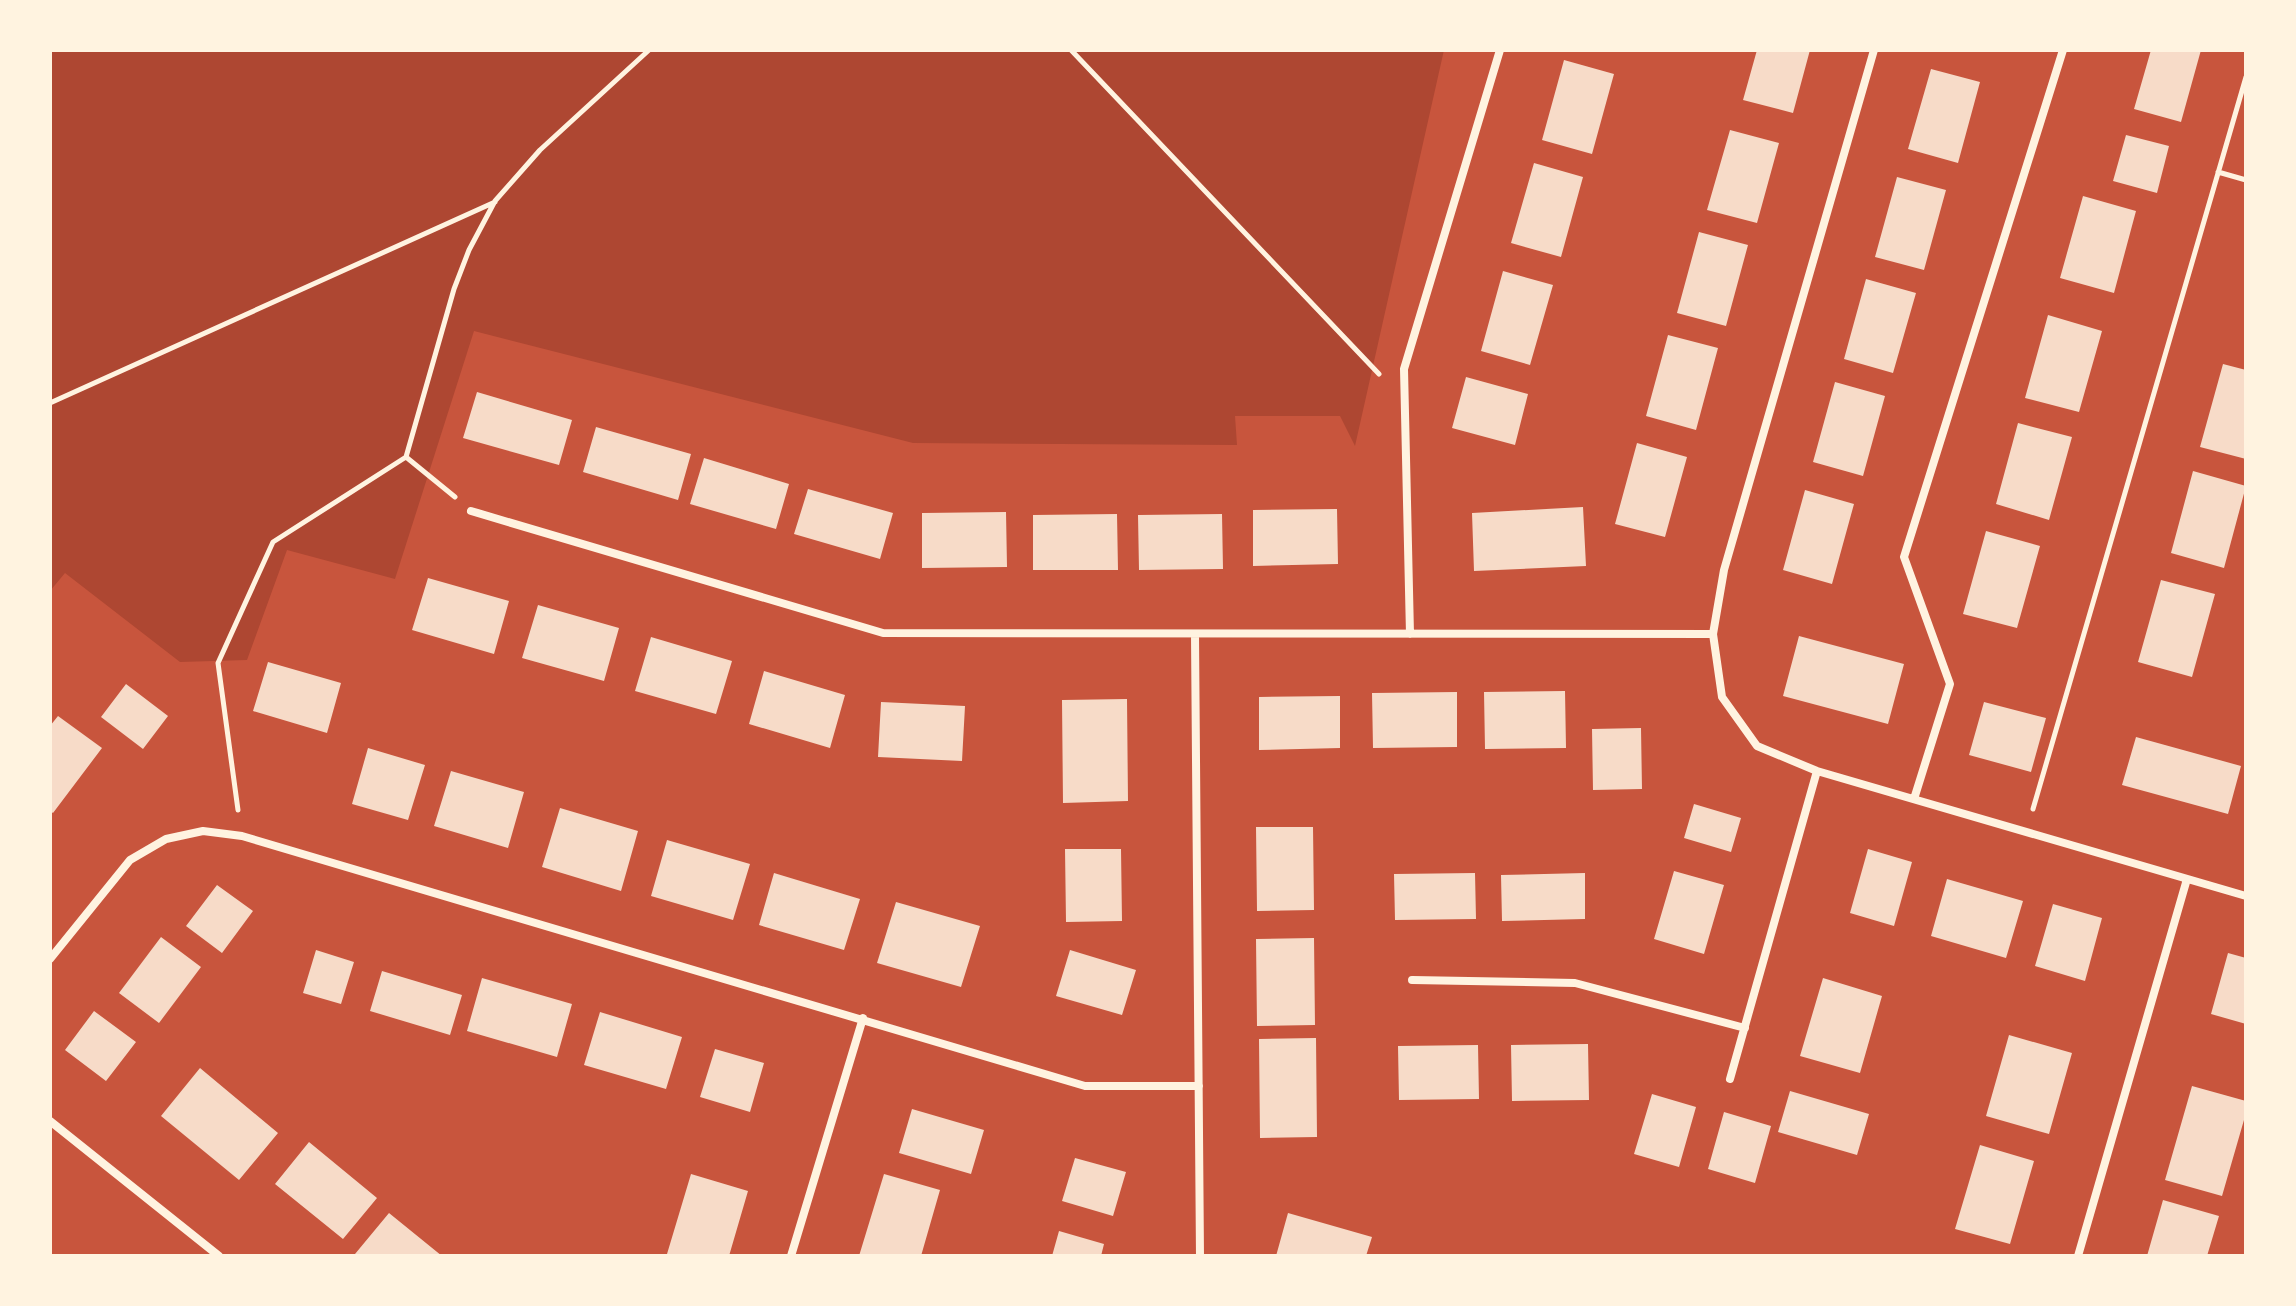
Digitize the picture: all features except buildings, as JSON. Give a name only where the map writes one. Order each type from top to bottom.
[{"type":"street","points":[[1410,634],[1404,369],[1500,50]]},
{"type":"street","points":[[1874,50],[1724,570],[1713,634],[1722,697],[1757,746],[1817,771],[2246,896]]},
{"type":"street","points":[[1914,799],[1950,684],[1904,557],[2063,50]]},
{"type":"street","points":[[471,511],[883,633],[1713,634]]},
{"type":"street","points":[[1195,635],[1200,1256]]},
{"type":"street","points":[[1730,1079],[1817,771]]},
{"type":"street","points":[[50,959],[130,860],[166,839],[203,831],[242,836],[1085,1086],[1199,1086]]},
{"type":"street","points":[[2078,1256],[2187,879]]},
{"type":"street","points":[[1412,980],[1575,983],[1745,1028]]},
{"type":"street","points":[[791,1256],[863,1018]]},
{"type":"street","points":[[50,1121],[219,1256]]},
{"type":"path","points":[[242,836],[218,663],[273,542],[406,457],[454,289],[469,250],[495,201],[540,150],[649,50]]},
{"type":"path","points":[[1071,50],[1404,401]]},
{"type":"path","points":[[2026,832],[2246,77]]},
{"type":"path","points":[[2218,172],[2246,180]]},
{"type":"path","points":[[50,403],[495,201]]},
{"type":"path","points":[[406,457],[471,511]]},
{"type":"shaded area","points":[[50,50],[1444,50],[1355,446],[1340,416],[1235,416],[1237,445],[913,443],[474,331],[395,579],[287,550],[247,660],[180,662],[65,573],[50,591]]}]
